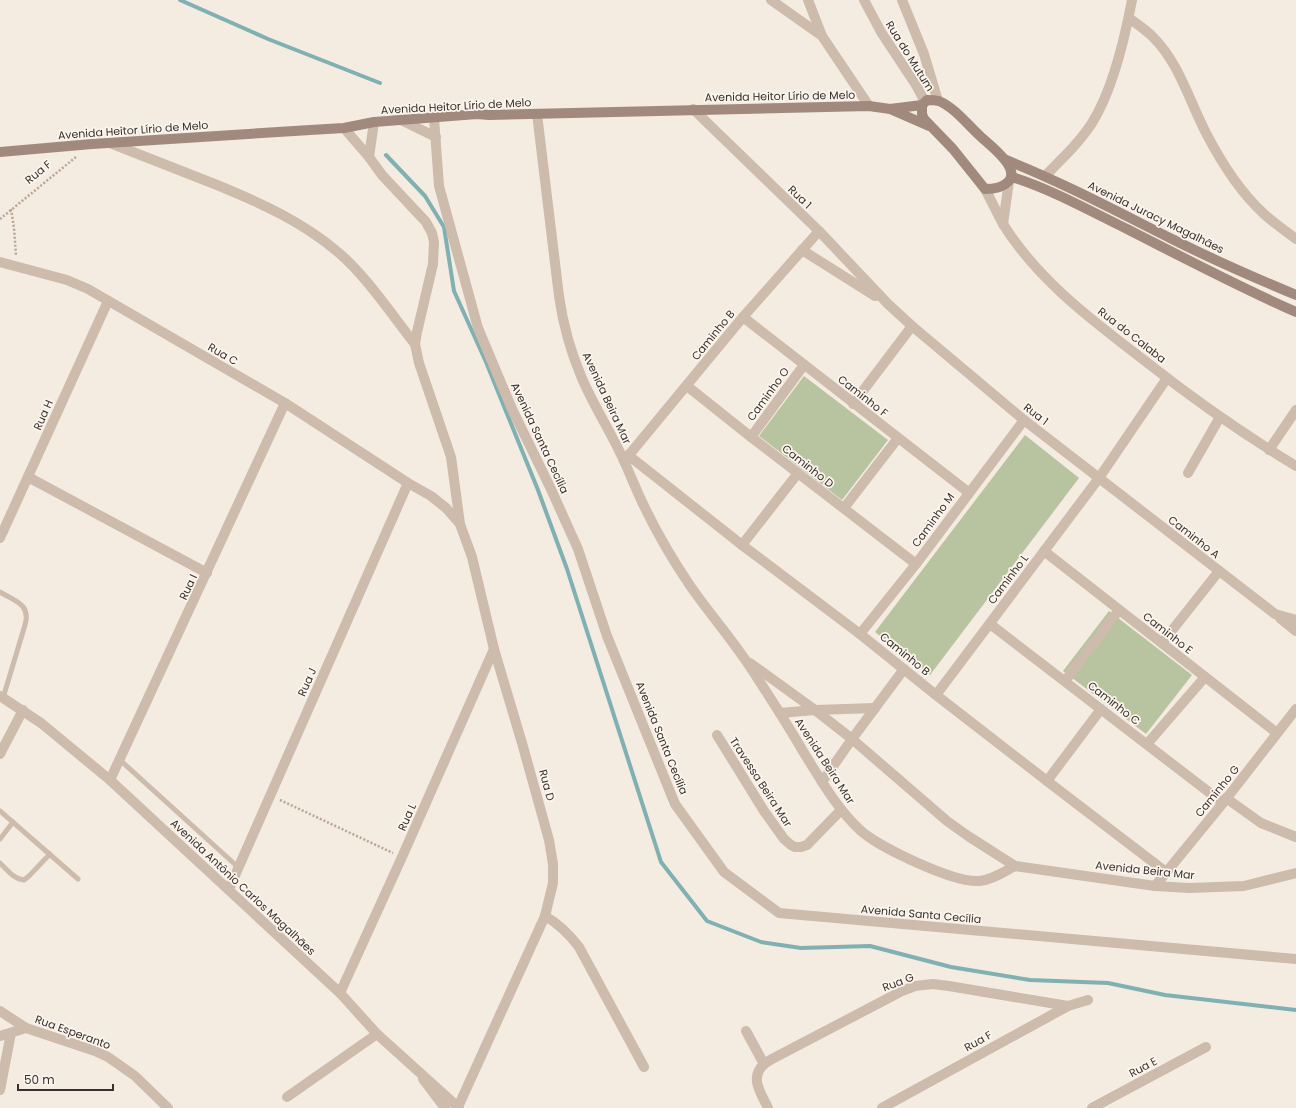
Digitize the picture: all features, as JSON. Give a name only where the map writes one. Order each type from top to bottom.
[{"type":"main road","name":"Avenida Heitor Lírio de Melo","points":[[0,152],[92,144],[344,128],[374,122],[477,114],[489,115],[869,106],[890,108],[923,104],[927,100],[938,101]]},
{"type":"main road","points":[[923,104],[922,114],[930,126],[953,148],[986,189],[1000,187],[1011,179],[1010,166],[1006,160],[954,111],[938,101]]},
{"type":"main road","name":"Avenida Heitor Lírio de Melo","points":[[890,108],[930,126]]},
{"type":"main road","name":"Avenida Juracy Magalhães","points":[[1006,160],[1045,176],[1241,272],[1296,295]]},
{"type":"main road","name":"Avenida Juracy Magalhães","points":[[1011,179],[1029,183],[1068,199],[1194,264],[1296,312]]},
{"type":"street","points":[[771,0],[822,36]]},
{"type":"street","points":[[808,0],[822,36],[869,106]]},
{"type":"street","name":"Rua do Mutum","points":[[864,0],[881,32],[916,85],[923,104]]},
{"type":"street","points":[[902,0],[924,54],[938,101]]},
{"type":"street","points":[[1045,176],[1078,142],[1093,122],[1100,108],[1112,77],[1129,18],[1132,0]]},
{"type":"street","points":[[1129,18],[1153,37],[1169,57],[1217,153],[1240,187],[1265,215],[1296,239]]},
{"type":"street","points":[[916,85],[933,82]]},
{"type":"street","name":"Rua 1","points":[[693,109],[819,231],[888,304],[912,326],[1024,420],[1099,478]]},
{"type":"street","name":"Avenida Beira Mar","points":[[536,114],[562,317],[567,336],[581,376],[626,458],[645,509],[672,556],[702,603],[746,660],[841,810],[860,831],[873,840],[907,858],[951,876],[971,881],[986,880],[1015,866]]},
{"type":"street","name":"Avenida Santa Cecília","points":[[434,118],[439,186],[478,328],[512,408],[578,549],[607,636],[675,804],[724,872],[779,914],[1296,959]]},
{"type":"street","points":[[401,120],[436,137]]},
{"type":"street","points":[[369,157],[374,122]]},
{"type":"street","points":[[344,128],[369,157],[382,175],[426,222],[432,233],[434,242],[433,264],[415,344],[418,363],[451,457],[460,524]]},
{"type":"street","points":[[110,143],[252,200],[289,218],[318,236],[354,267],[415,344]]},
{"type":"street","points":[[1003,224],[1011,179]]},
{"type":"street","name":"Rua do Calaba","points":[[986,189],[1003,224],[1038,268],[1066,297],[1167,378],[1269,450],[1296,466]]},
{"type":"street","name":"Caminho B","points":[[819,231],[743,317],[626,458],[860,634],[936,695],[1166,872]]},
{"type":"street","name":"Rua 1","points":[[802,250],[888,304]]},
{"type":"street","name":"Rua C","points":[[0,262],[66,280],[88,289],[285,403],[408,483]]},
{"type":"street","name":"Rua H","points":[[0,538],[108,301]]},
{"type":"street","name":"Caminho F","points":[[743,317],[968,492]]},
{"type":"street","points":[[853,404],[912,326]]},
{"type":"street","name":"Caminho O","points":[[751,437],[804,365]]},
{"type":"street","name":"Caminho L","points":[[936,695],[1099,478],[1167,378]]},
{"type":"street","name":"Caminho D","points":[[687,386],[916,564]]},
{"type":"street","name":"Rua I","points":[[110,780],[208,573],[285,403]]},
{"type":"street","points":[[1269,450],[1296,410]]},
{"type":"street","points":[[1188,473],[1220,416]]},
{"type":"street","name":"Caminho M","points":[[860,634],[916,564],[968,492],[1024,420]]},
{"type":"street","points":[[844,508],[898,438]]},
{"type":"street","points":[[742,545],[798,473]]},
{"type":"street","points":[[28,477],[208,573]]},
{"type":"street","name":"Caminho A","points":[[1099,478],[1296,631]]},
{"type":"street","name":"Rua D","points":[[408,483],[431,496],[446,508],[460,524],[467,540],[478,577],[494,649],[549,840],[553,864],[553,883],[545,916],[459,1108]]},
{"type":"street","name":"Rua J","points":[[229,890],[408,483]]},
{"type":"street","name":"Caminho E","points":[[1044,551],[1277,733]]},
{"type":"street","points":[[1162,643],[1219,571]]},
{"type":"street","points":[[1065,680],[1119,610]]},
{"type":"street","name":"Caminho A","points":[[1276,614],[1296,620]]},
{"type":"street","name":"Caminho C","points":[[990,624],[1147,744],[1225,800],[1261,823],[1296,837]]},
{"type":"street","name":"Rua L","points":[[340,994],[494,649]]},
{"type":"street","name":"Avenida Beira Mar","points":[[746,660],[852,739],[947,821],[1015,866],[1155,886],[1189,888],[1230,887],[1265,882],[1296,874]]},
{"type":"street","points":[[822,782],[904,669]]},
{"type":"street","points":[[1147,744],[1205,677]]},
{"type":"street","name":"Avenida Antônio Carlos Magalhães","points":[[1,697],[22,710],[60,738],[110,780],[340,994],[377,1034],[459,1108]]},
{"type":"street","points":[[780,713],[875,708]]},
{"type":"street","points":[[1047,781],[1102,709]]},
{"type":"street","points":[[0,754],[22,710]]},
{"type":"street","name":"Caminho G","points":[[1155,886],[1296,710]]},
{"type":"street","name":"Travessa Beira Mar","points":[[717,735],[776,829],[791,845],[801,847],[806,845],[841,810]]},
{"type":"street","points":[[545,916],[566,931],[579,947],[644,1067]]},
{"type":"street","name":"Rua G","points":[[768,1061],[890,997],[915,986],[933,984],[949,986],[1068,1006]]},
{"type":"street","name":"Rua F","points":[[882,1108],[1068,1006],[1088,1000]]},
{"type":"street","points":[[0,1011],[26,1028]]},
{"type":"street","name":"Rua Esperanto","points":[[0,1036],[26,1028],[108,1057],[135,1076],[168,1108]]},
{"type":"street","points":[[746,1031],[768,1061],[759,1068],[756,1074],[757,1082],[768,1108]]},
{"type":"street","points":[[0,1090],[11,1033]]},
{"type":"street","points":[[287,1097],[377,1034]]},
{"type":"street","name":"Rua E","points":[[1092,1108],[1206,1048]]},
{"type":"street","points":[[416,1070],[445,1108]]},
{"type":"lane","points":[[0,592],[21,605],[27,612],[25,625],[1,697]]},
{"type":"lane","points":[[120,760],[239,868]]},
{"type":"lane","points":[[0,811],[78,879]]},
{"type":"lane","points":[[0,839],[13,822]]},
{"type":"lane","points":[[0,863],[11,874],[24,880],[50,854]]},
{"type":"path","name":"Rua F","points":[[0,220],[92,144]]},
{"type":"path","points":[[11,210],[14,228],[16,266]]},
{"type":"path","points":[[271,795],[402,857]]},
{"type":"green space","points":[[804,376],[888,440],[842,500],[759,436]]},
{"type":"green space","points":[[1025,435],[1079,478],[930,675],[875,632]]},
{"type":"green space","points":[[1109,611],[1192,675],[1146,734],[1063,671]]},
{"type":"waterway","points":[[180,0],[268,39],[380,83]]},
{"type":"waterway","points":[[386,155],[425,196],[444,227],[454,291],[486,362],[538,490],[567,569],[661,862],[707,921],[761,942],[801,948],[870,946],[951,967],[1030,980],[1108,983],[1165,995],[1296,1010]]}]
